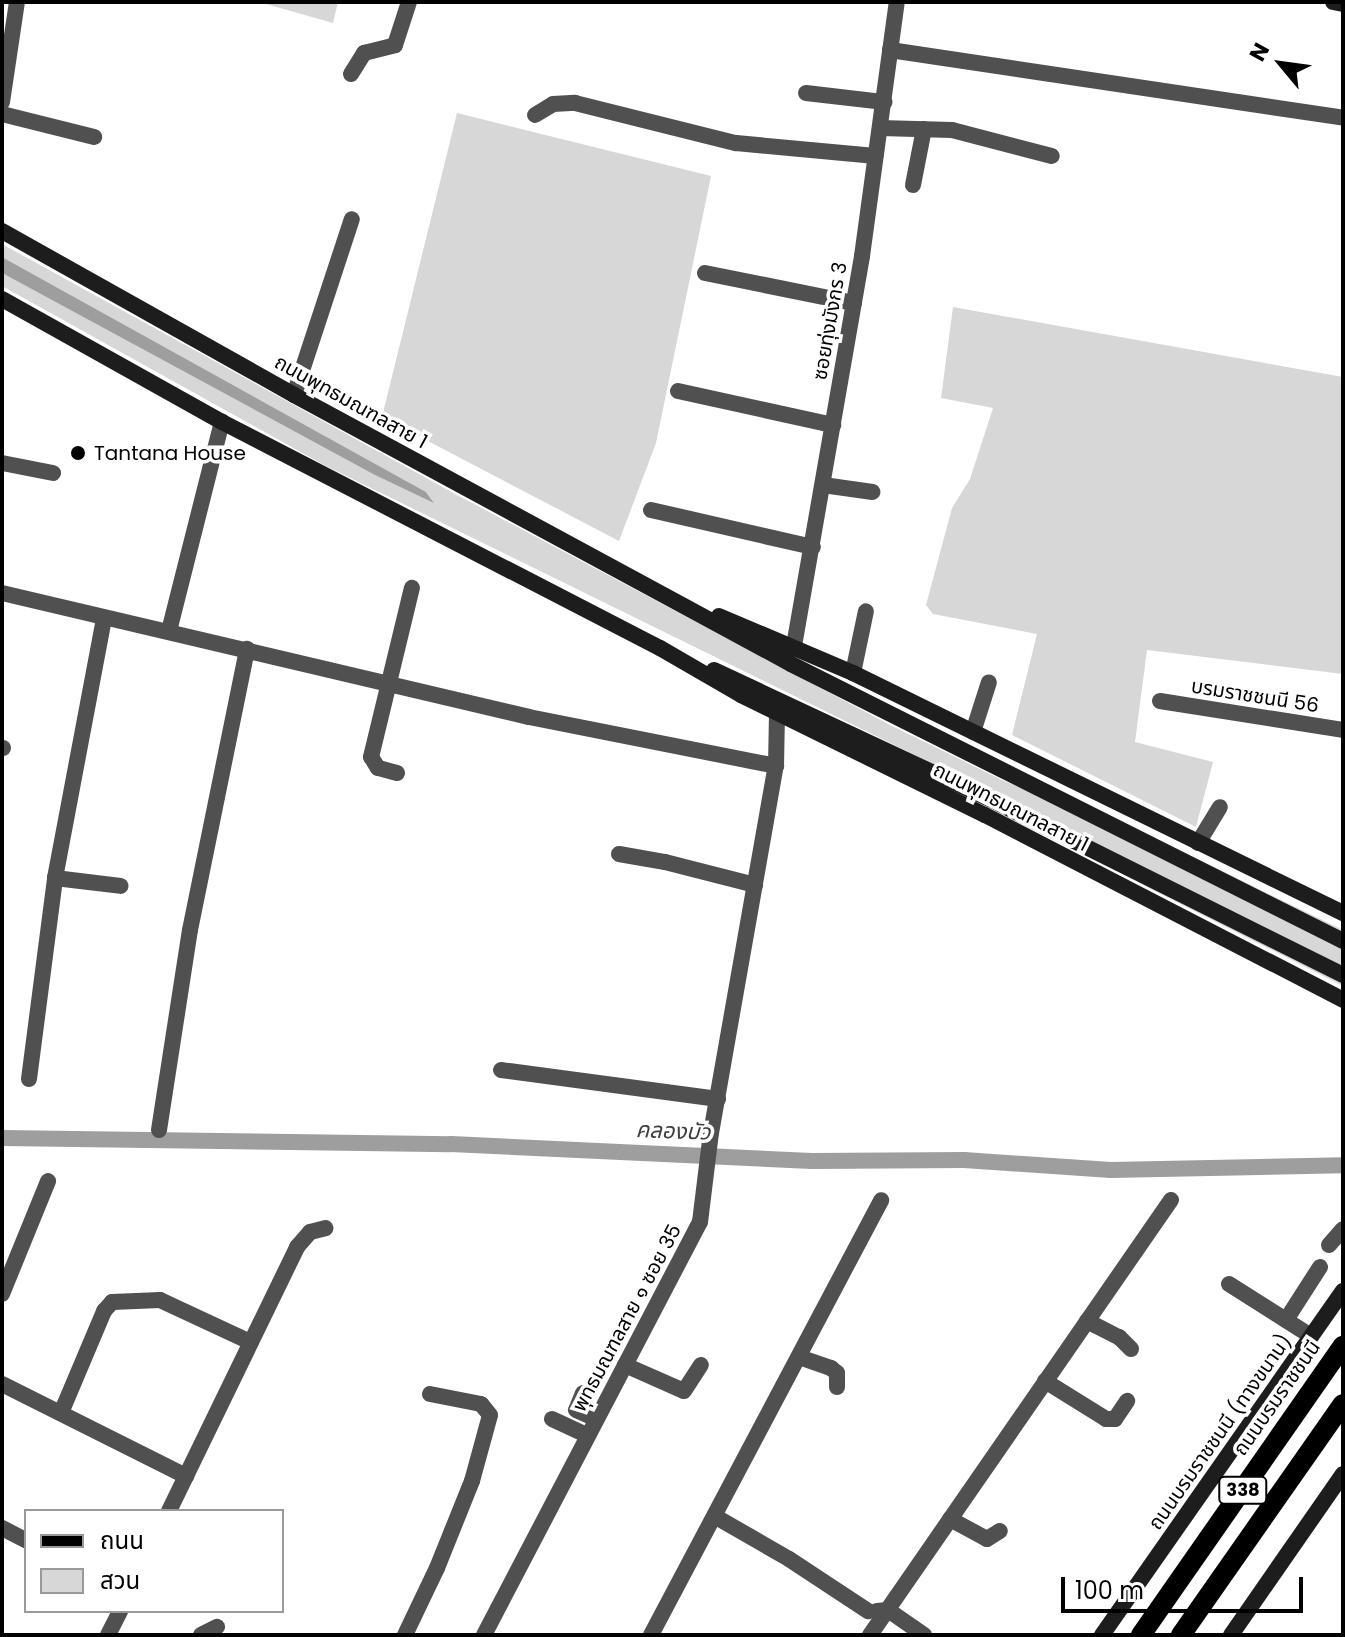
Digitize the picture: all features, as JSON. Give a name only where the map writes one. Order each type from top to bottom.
[{"type":"main road","points":[[1333,2],[1343,4]]},
{"type":"main road","name":"ถนนพุทธมณฑลสาย 1","points":[[2,231],[294,395],[815,677],[1343,941]]},
{"type":"main road","name":"ถนนพุทธมณฑลสาย 1","points":[[2,299],[222,422],[660,648],[777,713],[985,815],[1343,1000]]},
{"type":"main road","name":"ถนนพุทธมณฑลสาย 1","points":[[683,605],[741,623],[853,673],[1343,913]]},
{"type":"main road","name":"ถนนพุทธมณฑลสาย 1","points":[[660,648],[763,690],[1343,975]]},
{"type":"main road","name":"ถนนบรมราชชนนี (ทางขนาน)","points":[[1102,1635],[1343,1291]]},
{"type":"main road","name":"ถนนบรมราชชนนี","points":[[1144,1635],[1343,1345]]},
{"type":"main road","name":"338","points":[[1155,1635],[1343,1363]]},
{"type":"main road","name":"338","points":[[1181,1635],[1343,1404]]},
{"type":"main road","name":"338","points":[[1190,1635],[1343,1419]]},
{"type":"main road","points":[[1231,1635],[1343,1474]]},
{"type":"main road","points":[[1144,1635],[1204,1566]]},
{"type":"main road","points":[[1190,1635],[1222,1577]]},
{"type":"street","points":[[2,102],[17,2]]},
{"type":"street","points":[[351,74],[364,53],[395,45],[409,2]]},
{"type":"street","name":"ซอยทุ่งมังกร 3","points":[[794,646],[854,303],[897,2]]},
{"type":"street","points":[[890,50],[1343,118]]},
{"type":"street","points":[[806,93],[884,102]]},
{"type":"street","points":[[535,115],[553,104],[575,103],[736,143],[875,156]]},
{"type":"street","points":[[2,114],[94,137]]},
{"type":"street","points":[[880,128],[972,133],[1052,156]]},
{"type":"street","points":[[913,185],[924,129]]},
{"type":"street","points":[[294,395],[352,219]]},
{"type":"street","points":[[705,273],[854,303]]},
{"type":"street","points":[[678,391],[833,425]]},
{"type":"street","points":[[169,631],[222,422]]},
{"type":"street","points":[[2,463],[53,473]]},
{"type":"street","points":[[823,485],[873,492]]},
{"type":"street","points":[[651,510],[813,547]]},
{"type":"street","points":[[397,773],[378,768],[371,757],[386,682],[412,588]]},
{"type":"street","points":[[2,593],[616,737],[776,766]]},
{"type":"street","points":[[853,673],[866,611]]},
{"type":"street","points":[[29,1079],[55,878],[104,619]]},
{"type":"street","points":[[159,1130],[190,930],[247,649]]},
{"type":"street","points":[[973,732],[989,682]]},
{"type":"street","name":"บรมราชชนนี 56","points":[[1160,701],[1343,730]]},
{"type":"street","name":"พุทธมณฑลสาย ๑ ซอย 35","points":[[484,1635],[587,1435],[694,1239],[700,1222],[711,1133],[776,766],[777,713]]},
{"type":"street","points":[[1198,843],[1220,807]]},
{"type":"street","points":[[619,854],[665,862],[755,885]]},
{"type":"street","points":[[55,878],[121,886]]},
{"type":"street","points":[[501,1070],[718,1099]]},
{"type":"street","points":[[2,1294],[48,1181]]},
{"type":"street","points":[[651,1635],[881,1200]]},
{"type":"street","points":[[875,1633],[950,1519],[1171,1200]]},
{"type":"street","points":[[170,1509],[297,1247],[310,1232],[326,1228]]},
{"type":"street","points":[[1329,1245],[1343,1229]]},
{"type":"street","points":[[1286,1320],[1320,1267]]},
{"type":"street","points":[[1229,1284],[1311,1336]]},
{"type":"street","points":[[61,1413],[104,1311],[112,1302],[160,1300],[250,1342]]},
{"type":"street","points":[[1087,1321],[1119,1337],[1131,1349]]},
{"type":"street","points":[[799,1357],[831,1368],[837,1373],[837,1387]]},
{"type":"street","points":[[625,1365],[684,1391],[701,1365]]},
{"type":"street","points":[[1045,1381],[1106,1419],[1115,1419],[1127,1401]]},
{"type":"street","points":[[2,1384],[186,1476]]},
{"type":"street","points":[[583,1393],[576,1410],[596,1419]]},
{"type":"street","points":[[405,1635],[437,1568],[472,1481],[490,1415],[481,1404],[430,1394]]},
{"type":"street","points":[[552,1419],[587,1435]]},
{"type":"street","points":[[716,1517],[789,1559],[868,1611],[888,1610],[924,1635]]},
{"type":"street","points":[[950,1519],[987,1539],[1000,1531]]},
{"type":"street","points":[[2,1528],[24,1539]]},
{"type":"street","points":[[868,1611],[875,1633]]},
{"type":"street","points":[[108,1635],[119,1613]]},
{"type":"street","points":[[201,1635],[217,1627]]},
{"type":"green space","points":[[259,2],[338,2],[333,23]]},
{"type":"green space","points":[[457,113],[711,176],[656,443],[619,541],[382,417]]},
{"type":"green space","points":[[2,244],[457,495],[892,726],[1004,781],[1181,851],[1343,930],[1343,986],[1149,888],[994,794],[324,465],[2,286],[2,273],[373,474],[433,501],[426,492],[2,257]]},
{"type":"green space","points":[[953,307],[1343,377],[1343,674],[1147,650],[1135,742],[1213,762],[1196,827],[1012,735],[1037,634],[933,614],[926,605],[952,508],[970,479],[993,408],[941,398]]},
{"type":"shaded area","points":[[2,257],[426,492],[434,503],[373,474],[2,273]]},
{"type":"waterway","name":"คลองบัว","points":[[2,1138],[451,1144],[812,1161],[964,1160],[1111,1170],[1343,1165]]},
{"type":"place","name":"Tantana House","points":[[78,453]]}]
